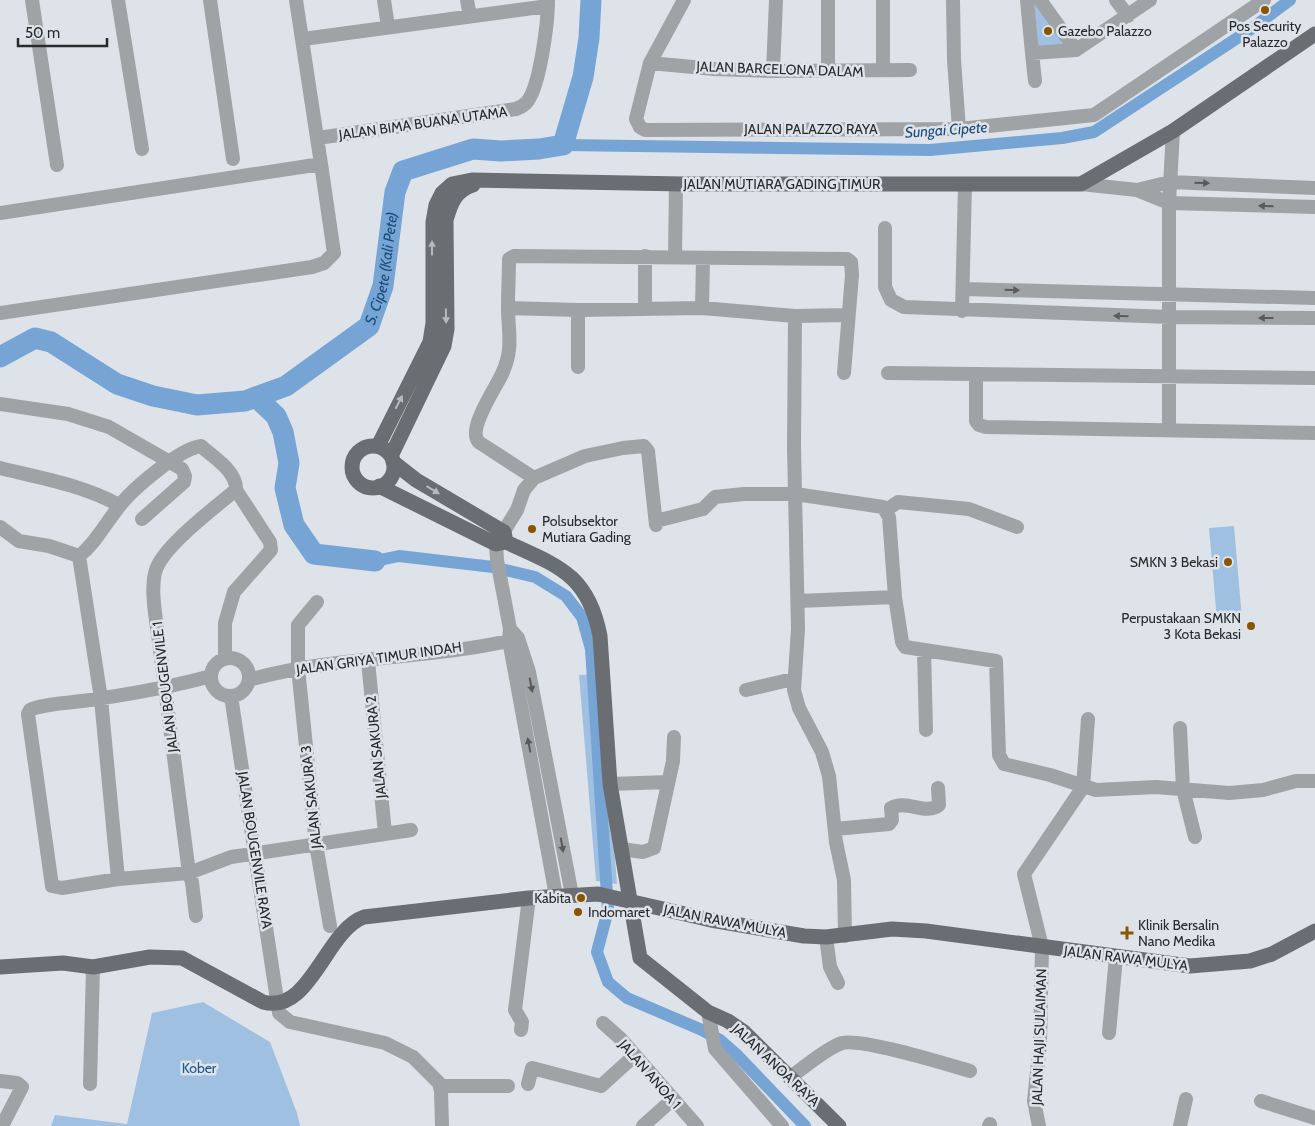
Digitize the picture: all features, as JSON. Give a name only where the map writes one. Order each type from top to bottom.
[{"type":"main road","points":[[1081,184],[1172,131],[1315,34]]},
{"type":"main road","name":"JALAN MUTIARA GADING TIMUR","points":[[378,446],[430,342],[433,323],[433,222],[436,205],[442,193],[452,184],[464,181],[676,184],[1081,184]]},
{"type":"main road","name":"JALAN MUTIARA GADING TIMUR","points":[[392,459],[446,339],[444,236],[449,207],[459,191],[483,182]]},
{"type":"main road","points":[[378,446],[416,480],[502,540],[379,486],[368,487],[358,481],[352,464],[361,450],[378,446]]},
{"type":"main road","points":[[379,486],[391,477],[392,459]]},
{"type":"main road","name":"JALAN ANOA RAYA","points":[[502,540],[538,556],[570,577],[587,594],[592,604],[600,636],[610,784],[621,849],[625,899],[637,931],[638,951],[643,961],[708,1012],[728,1021],[744,1032],[839,1126]]},
{"type":"main road","name":"JALAN RAWA MULYA","points":[[277,1004],[292,997],[308,981],[344,929],[357,919],[415,910],[529,898],[598,894],[756,929],[826,937],[903,929],[1005,940],[1042,947],[1190,966],[1215,966],[1250,961],[1272,954],[1315,931]]},
{"type":"main road","points":[[0,967],[63,963],[93,966],[150,957],[182,958],[264,1002],[277,1004]]},
{"type":"street","points":[[32,0],[57,165]]},
{"type":"street","points":[[118,0],[142,149]]},
{"type":"street","points":[[210,0],[233,158]]},
{"type":"street","points":[[0,313],[312,267],[324,263],[334,253],[296,0]]},
{"type":"street","points":[[384,0],[388,27]]},
{"type":"street","points":[[467,0],[470,16]]},
{"type":"street","name":"JALAN PALAZZO RAYA","points":[[684,0],[650,63],[636,118],[640,127],[645,130],[959,128],[1094,115],[1257,2]]},
{"type":"street","points":[[773,71],[776,0]]},
{"type":"street","points":[[828,0],[828,71]]},
{"type":"street","points":[[883,0],[883,70]]},
{"type":"street","points":[[953,0],[954,60],[959,128]]},
{"type":"street","points":[[1027,0],[1035,81]]},
{"type":"street","points":[[1040,0],[1076,50]]},
{"type":"street","points":[[1116,0],[1128,16]]},
{"type":"street","points":[[1032,53],[1076,50],[1150,0]]},
{"type":"street","points":[[303,38],[470,16],[548,3]]},
{"type":"street","name":"JALAN BIMA BUANA UTAMA","points":[[318,138],[516,109],[526,103],[534,86],[543,49],[548,3]]},
{"type":"street","name":"JALAN BARCELONA DALAM","points":[[650,63],[714,69],[773,71],[910,70]]},
{"type":"street","points":[[1170,430],[1169,203],[1172,131]]},
{"type":"street","points":[[0,213],[321,164]]},
{"type":"street","name":"JALAN MUTIARA GADING TIMUR","points":[[1137,190],[1170,182],[1315,188]]},
{"type":"street","points":[[675,258],[676,184]]},
{"type":"street","points":[[962,311],[965,184]]},
{"type":"street","name":"JALAN MUTIARA GADING TIMUR","points":[[1081,184],[1137,190],[1169,203],[1315,207]]},
{"type":"street","points":[[885,228],[885,287],[891,300],[904,307],[962,311],[1170,318],[1315,318]]},
{"type":"street","points":[[645,256],[645,307]]},
{"type":"street","points":[[534,478],[475,440],[474,434],[482,412],[502,375],[511,347],[508,308],[509,259],[511,257],[645,256],[850,260],[852,264],[852,283],[844,373]]},
{"type":"street","points":[[702,308],[703,258]]},
{"type":"street","points":[[963,289],[1315,298]]},
{"type":"street","points":[[508,308],[578,310],[645,307],[702,308],[795,316],[848,315]]},
{"type":"street","points":[[578,310],[578,367]]},
{"type":"street","points":[[795,316],[795,494],[798,601],[797,663],[793,679],[799,708],[820,747],[829,776],[835,829],[844,880],[845,936]]},
{"type":"street","points":[[888,373],[1315,378]]},
{"type":"street","points":[[976,374],[976,421],[979,426],[1315,433]]},
{"type":"street","points":[[0,404],[68,414],[110,427],[182,469],[186,476],[184,482],[142,519]]},
{"type":"street","points":[[79,556],[87,550],[119,505],[169,461],[191,447],[201,446],[231,474],[236,482],[236,490],[270,542],[271,550],[234,592],[225,623],[225,658]]},
{"type":"street","points":[[564,896],[541,767],[497,560],[502,540],[524,490],[534,478],[585,456],[623,448],[644,446],[648,451],[656,523],[703,509],[715,497],[744,494],[795,494],[881,507],[886,510],[889,517],[895,596],[903,645],[907,648],[996,661],[999,756],[1004,764],[1103,790],[1156,787],[1229,793],[1263,790],[1296,781],[1315,781]]},
{"type":"street","points":[[0,468],[68,483],[98,493],[119,505]]},
{"type":"street","name":"JALAN BOUGENVILE 1","points":[[196,916],[164,689],[154,594],[157,566],[183,535],[236,490]]},
{"type":"street","points":[[886,510],[898,502],[969,509],[1017,527]]},
{"type":"street","points":[[0,527],[19,540],[49,546],[79,556]]},
{"type":"street","points":[[79,556],[101,698],[118,879]]},
{"type":"street","points":[[798,601],[895,596]]},
{"type":"street","name":"JALAN SAKURA 3","points":[[317,602],[298,625],[298,668],[316,844],[330,926]]},
{"type":"street","name":"JALAN GRIYA TIMUR INDAH","points":[[249,680],[298,668],[368,660],[512,636]]},
{"type":"street","points":[[924,650],[926,730]]},
{"type":"street","points":[[225,658],[238,659],[247,668],[249,680],[243,691],[231,696],[219,692],[215,688],[211,676],[215,665],[225,658]]},
{"type":"street","name":"JALAN SAKURA 2","points":[[368,660],[385,833]]},
{"type":"street","points":[[211,676],[164,689],[34,708],[28,714],[52,886],[62,888],[118,879],[189,873],[231,857],[411,830]]},
{"type":"street","points":[[746,690],[793,679]]},
{"type":"street","name":"JALAN BOUGENVILE RAYA","points":[[231,696],[277,1004]]},
{"type":"street","points":[[1083,786],[1088,719]]},
{"type":"street","points":[[1180,728],[1183,789],[1195,837]]},
{"type":"street","points":[[621,849],[644,852],[654,848],[668,782],[674,737]]},
{"type":"street","points":[[610,784],[668,782]]},
{"type":"street","name":"JALAN HAJI SULAIMAN","points":[[1039,1126],[1034,1101],[1040,1043],[1042,947],[1024,874],[1083,786]]},
{"type":"street","points":[[835,829],[889,824],[892,820],[891,808],[894,806],[910,805],[929,810],[935,808],[939,805],[938,788]]},
{"type":"street","points":[[521,1030],[522,1022],[515,1010],[529,898]]},
{"type":"street","points":[[826,937],[830,967],[838,983]]},
{"type":"street","points":[[1109,1033],[1116,957]]},
{"type":"street","points":[[90,1084],[93,966]]},
{"type":"street","points":[[277,1004],[282,1017],[290,1022],[394,1046],[412,1057],[437,1080],[440,1086],[442,1126]]},
{"type":"street","name":"JALAN ANOA RAYA","points":[[708,1012],[715,1050],[782,1126]]},
{"type":"street","name":"JALAN ANOA 1","points":[[603,1023],[656,1078],[672,1100],[697,1126]]},
{"type":"street","points":[[791,1077],[837,1046],[849,1042],[883,1048],[970,1071]]},
{"type":"street","points":[[528,1084],[532,1068],[601,1086],[634,1056]]},
{"type":"street","points":[[0,1081],[18,1083],[22,1087],[2,1126]]},
{"type":"street","points":[[440,1086],[508,1086]]},
{"type":"street","points":[[1180,1126],[1186,1099]]},
{"type":"street","points":[[643,1126],[672,1100]]},
{"type":"street","points":[[1261,1101],[1315,1118]]},
{"type":"green space","points":[[1034,0],[1068,46],[1038,48]]},
{"type":"green space","points":[[1234,526],[1242,619],[1217,621],[1209,528]]},
{"type":"green space","points":[[601,674],[617,884],[596,881],[579,675]]},
{"type":"green space","name":"Kober","points":[[203,1002],[270,1042],[297,1113],[300,1126],[51,1126],[55,1115],[127,1124],[152,1013]]},
{"type":"waterway","name":"S. Cipete (Kali Pete)","points":[[0,357],[35,338],[51,342],[117,384],[153,396],[197,405],[245,401],[286,386],[369,326],[383,286],[395,192],[403,171],[473,149],[501,151],[539,149],[563,145],[583,77],[589,38],[591,0]]},
{"type":"waterway","name":"Sungai Cipete","points":[[563,145],[930,150],[1062,138],[1094,132],[1251,29],[1290,0]]},
{"type":"waterway","points":[[256,397],[276,416],[283,432],[289,463],[285,488],[294,525],[314,554],[375,561]]},
{"type":"waterway","points":[[375,561],[399,556],[493,567],[535,577],[566,596],[582,617],[591,649],[608,910],[597,952],[608,982],[627,998],[702,1030],[720,1040],[736,1054],[805,1126]]},
{"type":"place","name":"Pos Security Palazzo","points":[[1265,10]]},
{"type":"place","name":"Gazebo Palazzo","points":[[1048,31]]},
{"type":"place","name":"Polsubsektor Mutiara Gading","points":[[532,529]]},
{"type":"place","name":"SMKN 3 Bekasi","points":[[1228,562]]},
{"type":"place","name":"Perpustakaan SMKN 3 Kota Bekasi","points":[[1251,626]]},
{"type":"place","name":"Kabita","points":[[581,898]]},
{"type":"place","name":"Indomaret","points":[[578,912]]},
{"type":"place","name":"Klinik Bersalin Nano Medika","points":[[1127,933]]}]
